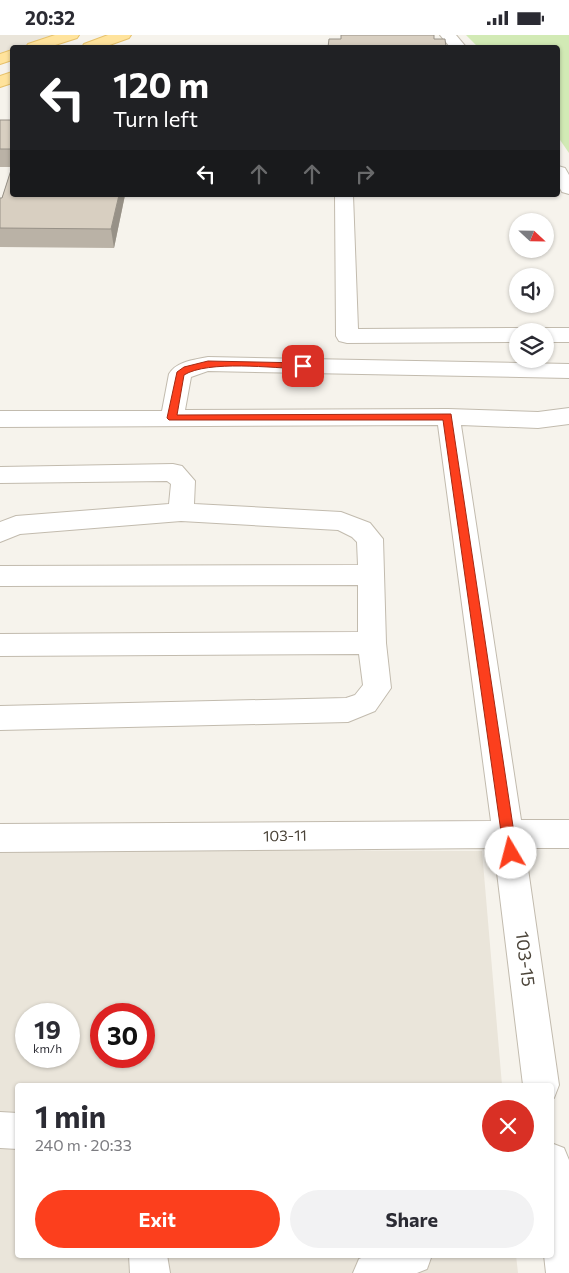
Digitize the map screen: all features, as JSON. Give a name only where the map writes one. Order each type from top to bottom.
[{"type":"main road","points":[[40,45],[71,35]]},
{"type":"main road","points":[[96,45],[123,35]]},
{"type":"street","points":[[448,35],[456,45]]},
{"type":"street","points":[[344,197],[347,336],[509,335]]},
{"type":"street","points":[[554,335],[569,335]]},
{"type":"street","points":[[172,418],[180,374],[188,369],[208,364],[569,371]]},
{"type":"street","points":[[0,419],[448,417],[538,420],[569,416]]},
{"type":"street","name":"103-15","points":[[448,417],[508,834],[541,1083]]},
{"type":"street","points":[[0,475],[173,472],[183,481],[181,512]]},
{"type":"street","points":[[0,533],[16,525],[181,512],[341,521],[360,530],[370,539],[372,643],[376,688],[365,703],[348,710],[0,718]]},
{"type":"street","points":[[0,576],[372,575]]},
{"type":"street","points":[[0,645],[372,643]]},
{"type":"street","name":"103-11","points":[[0,838],[569,834]]},
{"type":"street","points":[[0,1130],[15,1131]]},
{"type":"street","points":[[554,1194],[566,1273]]},
{"type":"street","points":[[148,1258],[150,1273]]},
{"type":"street","points":[[373,1273],[406,1258]]},
{"type":"shaded area","points":[[0,35],[57,35],[30,45],[10,45],[10,53],[0,57]]},
{"type":"shaded area","points":[[0,849],[482,851],[502,1083],[15,1083],[15,1258],[516,1258],[518,1273],[0,1273]]},
{"type":"green space","points":[[466,35],[569,35],[569,153],[560,140],[560,45],[476,45]]},
{"type":"building","points":[[341,35],[434,35],[434,39],[445,39],[446,45],[328,45],[329,39],[341,39]]},
{"type":"building","points":[[0,120],[10,120],[10,149],[0,149]]},
{"type":"building","points":[[10,173],[10,197],[119,197],[111,229],[0,228],[0,198],[2,198]]},
{"type":"route","points":[[303,366],[208,364],[188,369],[180,374],[172,418],[448,417],[511,853]]}]
